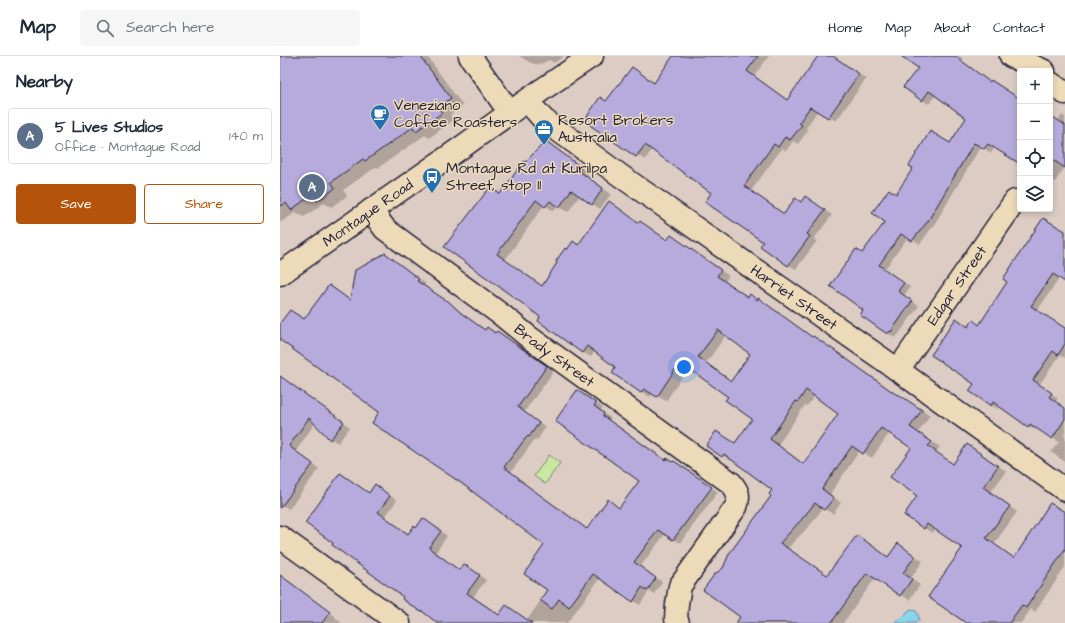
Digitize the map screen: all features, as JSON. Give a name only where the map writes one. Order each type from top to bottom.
[{"type":"street","name":"Harriet Street","points":[[470,56],[518,107],[536,113],[550,125],[621,176],[898,370],[1065,490]]},
{"type":"street","name":"Montague Road","points":[[280,274],[592,56]]},
{"type":"street","points":[[1011,56],[1037,68]]},
{"type":"street","points":[[1044,68],[1050,56]]},
{"type":"street","points":[[1053,85],[1065,93]]},
{"type":"street","name":"Edgar Street","points":[[898,370],[1015,200]]},
{"type":"street","name":"Brady Street","points":[[371,210],[385,229],[503,316],[530,338],[731,483],[736,489],[739,499],[736,507],[680,586],[676,604],[677,621]]},
{"type":"street","points":[[280,537],[399,623]]},
{"type":"green space","points":[[549,455],[560,463],[545,484],[534,476]]},
{"type":"water","points":[[911,609],[915,610],[918,614],[919,620],[916,623],[894,623],[903,617]]},
{"type":"building","points":[[280,56],[420,56],[451,98],[438,107],[442,113],[416,131],[413,127],[365,161],[363,159],[331,182],[335,188],[326,195],[317,201],[313,194],[291,210],[286,203],[280,206]]},
{"type":"building","points":[[673,56],[758,56],[747,71],[787,100],[818,56],[833,56],[859,74],[828,118],[810,107],[799,123],[802,125],[790,140],[785,137],[778,147],[774,144],[744,186],[784,214],[795,198],[801,202],[805,196],[825,210],[807,234],[810,236],[788,266],[760,246],[763,242],[705,202],[711,193],[645,145],[636,157],[584,121],[600,97],[606,101],[632,67],[654,83]]},
{"type":"building","points":[[901,56],[955,56],[990,82],[991,80],[1017,97],[1017,162],[988,144],[984,149],[974,143],[928,221],[912,241],[901,234],[879,265],[904,283],[898,291],[912,301],[891,332],[890,331],[887,334],[860,315],[863,310],[830,286],[856,249],[862,253],[885,222],[872,213],[889,189],[896,194],[913,168],[909,166],[930,131],[950,143],[966,118],[929,91],[922,101],[903,87],[918,68]]},
{"type":"building","points":[[1053,117],[1065,125],[1065,168],[1053,160]]},
{"type":"building","points":[[546,141],[581,167],[579,171],[603,188],[592,205],[571,190],[559,208],[550,201],[545,207],[536,200],[497,254],[542,286],[565,248],[567,250],[573,241],[578,245],[609,201],[639,223],[640,221],[667,240],[671,235],[721,270],[717,276],[748,297],[750,294],[757,300],[758,298],[812,337],[813,336],[897,395],[898,394],[922,410],[910,427],[932,442],[928,446],[953,464],[967,444],[998,466],[983,487],[1010,506],[986,538],[1014,558],[1050,503],[1065,512],[1065,549],[1026,608],[1022,605],[1009,623],[966,623],[928,597],[962,548],[927,524],[924,529],[904,515],[917,496],[890,477],[911,448],[881,428],[863,454],[852,446],[822,489],[834,498],[824,510],[815,503],[780,543],[827,575],[857,535],[888,557],[898,543],[915,556],[903,573],[912,579],[900,596],[867,573],[831,623],[736,623],[740,617],[703,590],[714,575],[723,568],[729,554],[771,496],[769,494],[772,490],[724,454],[722,457],[706,446],[716,431],[735,443],[752,419],[725,400],[728,397],[681,363],[680,366],[678,365],[657,397],[644,389],[641,393],[612,373],[615,367],[587,346],[582,353],[538,321],[540,317],[444,247],[490,187],[500,194],[524,161],[525,162]],"holes":[[[718,330],[750,354],[731,381],[698,357]],[[806,390],[838,414],[803,464],[770,439],[796,401],[798,402]]]},
{"type":"building","points":[[1043,218],[1065,231],[1065,282],[1053,274],[1031,306],[1065,328],[1065,344],[1058,355],[1053,351],[1033,380],[1052,393],[1049,397],[1065,408],[1065,419],[1052,439],[1030,424],[1028,427],[993,402],[991,406],[969,391],[974,384],[931,355],[956,318],[968,327],[973,320],[979,325],[1007,282],[1003,279]]},
{"type":"building","points":[[385,253],[419,279],[417,281],[447,300],[461,313],[485,330],[487,327],[495,333],[497,331],[547,366],[518,407],[539,423],[504,467],[519,478],[518,479],[587,529],[608,499],[619,508],[639,481],[555,421],[577,390],[596,403],[594,406],[604,413],[603,416],[665,460],[667,458],[673,462],[674,461],[712,487],[673,540],[658,530],[634,562],[656,578],[647,591],[642,587],[633,602],[593,574],[569,607],[559,599],[552,609],[540,600],[547,590],[524,574],[544,545],[461,483],[372,423],[379,412],[280,340],[280,323],[290,310],[304,319],[329,285],[350,300],[355,270]]},
{"type":"building","points":[[280,376],[344,422],[330,440],[309,418],[289,446],[313,464],[280,508]]},
{"type":"building","points":[[340,473],[369,493],[375,484],[390,496],[378,512],[408,534],[414,526],[416,528],[423,518],[441,531],[429,548],[459,570],[464,564],[480,575],[467,593],[499,615],[506,605],[532,623],[437,623],[422,611],[421,612],[402,599],[403,597],[332,545],[333,543],[305,523]]},
{"type":"building","points":[[280,575],[330,612],[322,623],[280,623]]},
{"type":"place","name":"Veneziano Coffee Roasters","points":[[380,131]]},
{"type":"place","name":"Resort Brokers Australia","points":[[544,146]]},
{"type":"place","name":"5 Lives Studios","points":[[312,187]]},
{"type":"place","name":"Montague Rd at Kurilpa Street, stop 11","points":[[432,194]]}]
